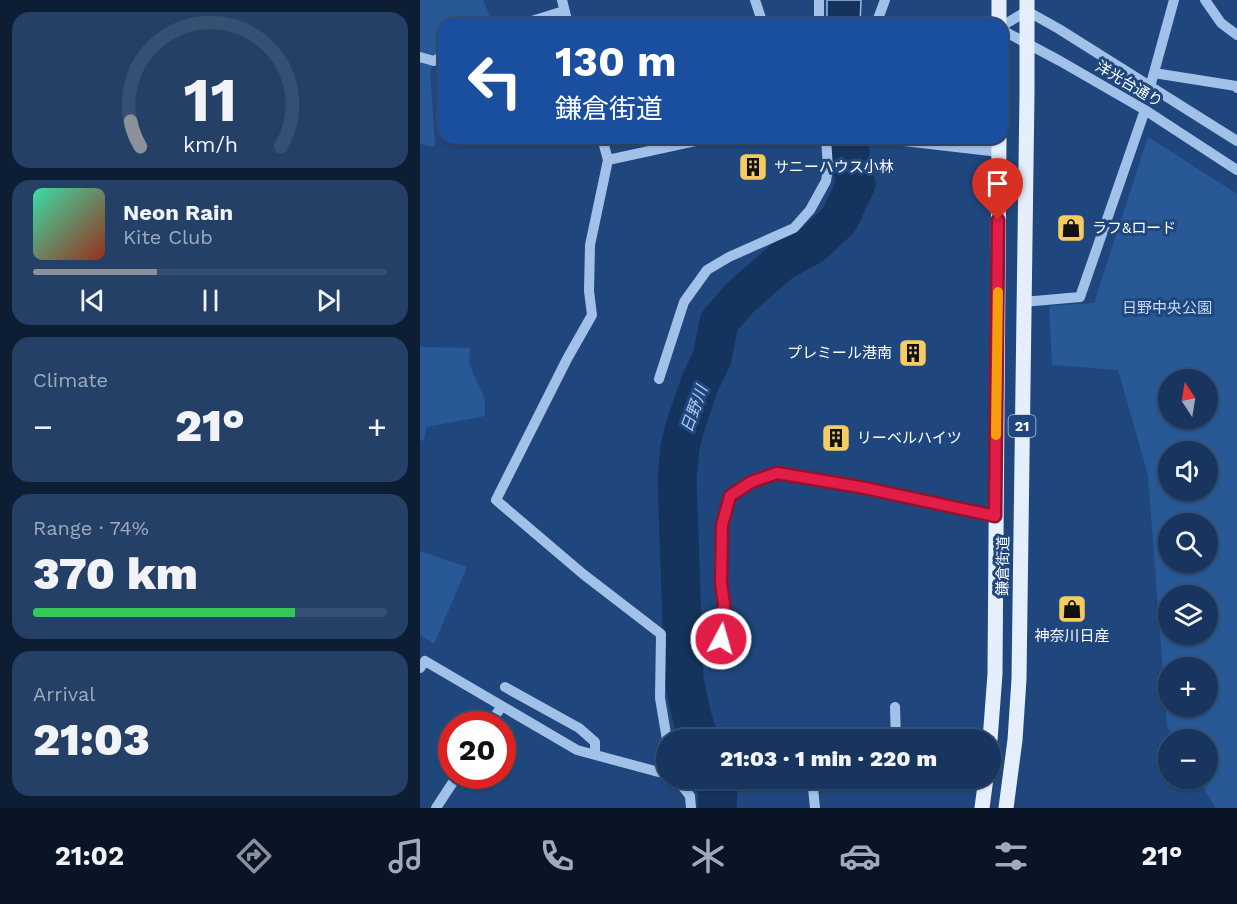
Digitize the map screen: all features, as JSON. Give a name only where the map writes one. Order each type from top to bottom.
[{"type":"main road","points":[[999,0],[1000,18]]},
{"type":"main road","name":"鎌倉街道","points":[[1006,808],[1015,740],[1019,680],[1027,6]]},
{"type":"main road","name":"鎌倉街道","points":[[991,729],[995,674],[999,145]]},
{"type":"main road","points":[[982,808],[985,789]]},
{"type":"street","points":[[755,0],[761,18]]},
{"type":"street","points":[[819,0],[819,18]]},
{"type":"street","points":[[878,18],[885,0]]},
{"type":"street","points":[[1150,87],[1174,0]]},
{"type":"street","points":[[1205,0],[1221,23],[1237,35]]},
{"type":"street","points":[[535,18],[563,5]]},
{"type":"street","points":[[1008,21],[1027,6],[1059,29],[1237,141]]},
{"type":"street","name":"洋光台通り","points":[[1008,32],[1145,110],[1237,170]]},
{"type":"street","points":[[420,57],[434,61],[438,59]]},
{"type":"street","points":[[1154,74],[1236,86],[1237,88]]},
{"type":"street","points":[[1023,302],[1080,297],[1145,110]]},
{"type":"street","points":[[604,144],[608,160],[590,245],[589,291],[592,315],[567,359],[496,500],[583,574],[661,634],[660,698],[665,729]]},
{"type":"street","points":[[608,160],[681,144]]},
{"type":"street","points":[[659,379],[684,302],[708,270],[729,257],[794,228],[810,210],[826,181],[826,144]]},
{"type":"street","points":[[982,144],[999,145]]},
{"type":"street","points":[[721,639],[724,604],[721,583],[722,525],[730,496],[751,482],[777,473],[860,487],[995,516]]},
{"type":"street","points":[[420,668],[425,661],[577,750],[656,771]]},
{"type":"street","points":[[505,687],[579,728],[595,742],[595,754]]},
{"type":"street","points":[[498,711],[501,707]]},
{"type":"street","points":[[895,707],[896,729]]},
{"type":"street","points":[[436,808],[448,789]]},
{"type":"street","points":[[685,789],[690,796],[691,808]]},
{"type":"street","points":[[813,789],[815,808]]},
{"type":"green space","points":[[420,0],[483,0],[490,18],[438,18],[438,60],[430,71],[435,147],[420,144]]},
{"type":"green space","name":"日野中央公園","points":[[1148,137],[1237,194],[1237,808],[1216,808],[1204,789],[1218,789],[1218,729],[1169,729],[1167,726],[1166,717],[1218,717],[1218,657],[1162,657],[1161,645],[1218,645],[1218,585],[1158,585],[1158,607],[1148,475],[1118,370],[1052,365],[1049,306],[1094,303]]},
{"type":"green space","points":[[420,347],[470,348],[469,364],[485,399],[485,416],[426,427],[424,441],[420,440]]},
{"type":"green space","points":[[420,551],[467,567],[434,644],[420,635]]},
{"type":"shaded area","points":[[827,0],[861,0],[860,18],[827,18]]},
{"type":"waterway","name":"日野川","points":[[696,729],[684,680],[677,479],[680,447],[685,427],[700,383],[712,358],[719,322],[740,298],[782,261],[812,245],[839,220],[856,184],[850,159],[850,144]]},
{"type":"waterway","name":"日野川","points":[[717,789],[717,808]]},
{"type":"slow traffic","points":[[996,435],[998,292]]},
{"type":"place","name":"サニーハウス小林","points":[[753,167]]},
{"type":"place","name":"ラフ&ロード","points":[[1071,228]]},
{"type":"place","name":"プレミール港南","points":[[913,353]]},
{"type":"place","name":"リーベルハイツ","points":[[836,438]]},
{"type":"place","name":"神奈川日産","points":[[1072,609]]},
{"type":"route","points":[[721,639],[724,604],[721,583],[722,525],[730,496],[751,482],[777,473],[860,487],[995,516],[998,220]]}]
